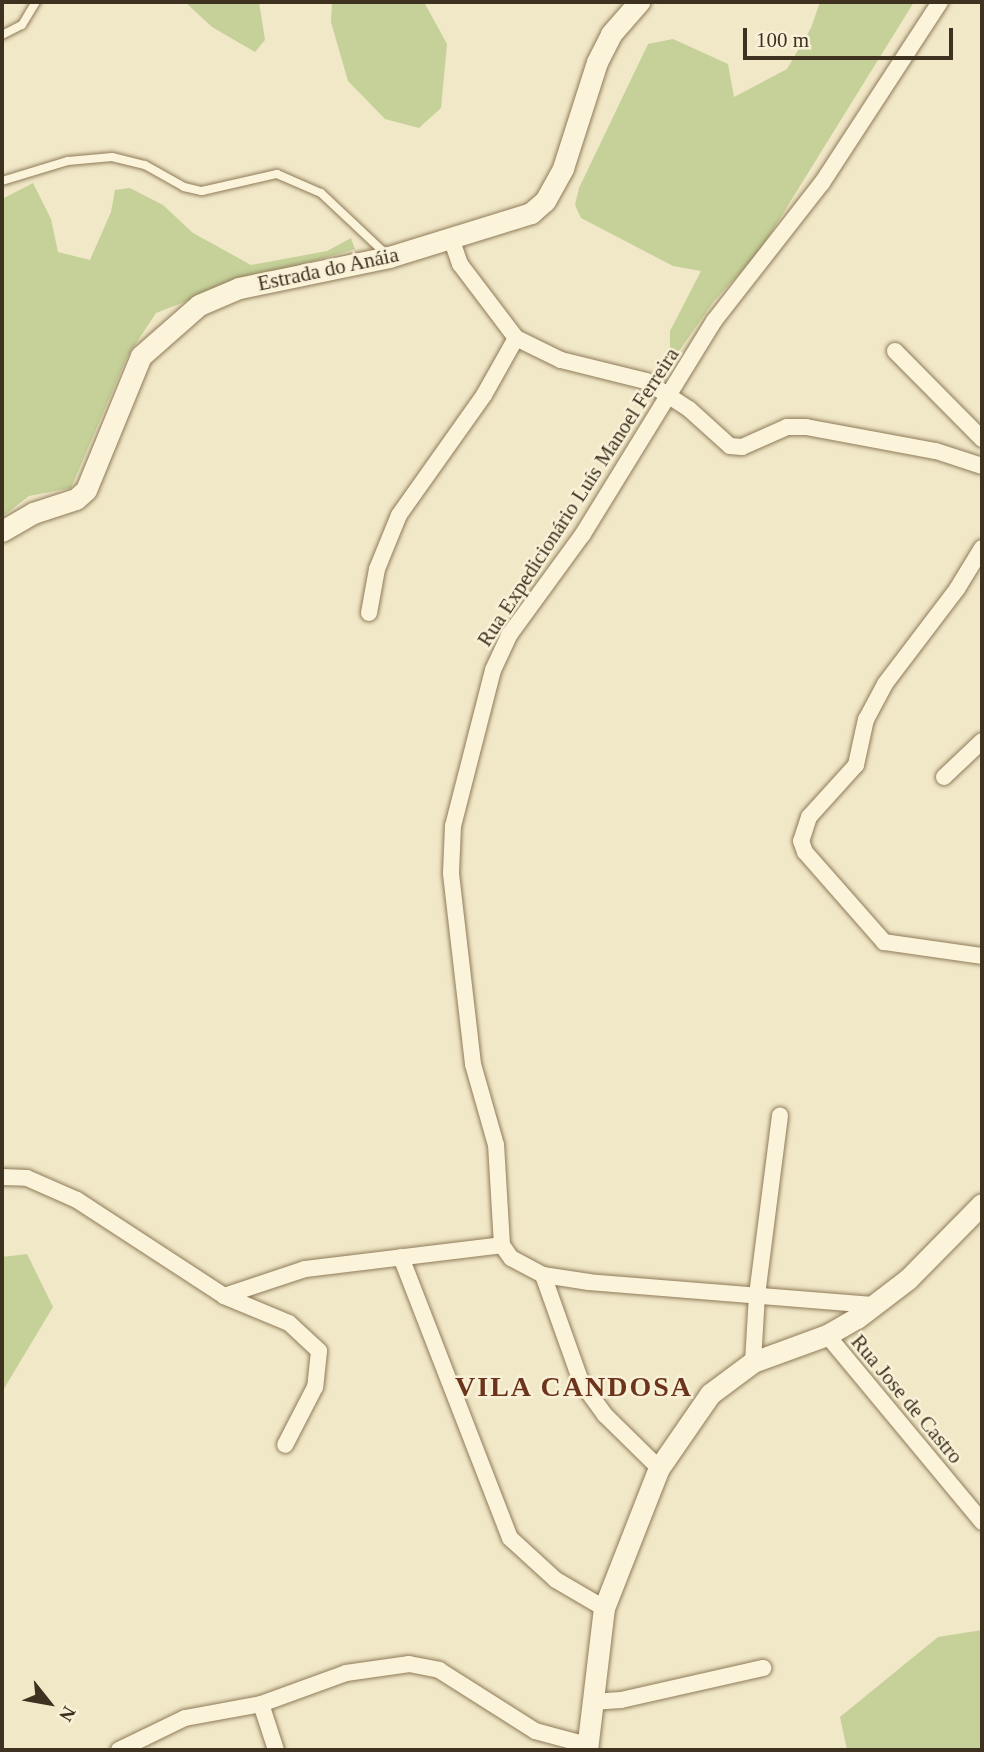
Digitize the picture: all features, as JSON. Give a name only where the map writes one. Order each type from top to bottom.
[{"type":"street","name":"Estrada do Anáia","points":[[2,531],[33,513],[76,499],[86,490],[126,384],[141,356],[178,320],[239,288],[389,257],[522,216],[545,201],[563,168],[597,62],[619,20],[639,2]]},
{"type":"street","name":"Rua Expedicionário Luís Manoel Ferreira","points":[[502,1245],[496,1145],[473,1064],[451,873],[453,826],[493,670],[510,634],[583,534],[714,321],[822,183],[940,2]]},
{"type":"street","points":[[451,238],[460,264],[516,338],[561,360],[633,375],[670,395],[730,446],[742,447],[787,426],[806,427],[936,451],[982,466]]},
{"type":"street","points":[[369,613],[377,569],[400,515],[477,407],[516,338]]},
{"type":"street","points":[[895,351],[982,439]]},
{"type":"street","points":[[982,548],[885,684],[866,719],[856,765],[809,817],[801,841],[805,852],[884,942],[894,947],[982,956]]},
{"type":"street","points":[[944,776],[982,741]]},
{"type":"street","points":[[753,1362],[757,1295],[780,1115]]},
{"type":"street","points":[[2,1177],[27,1178],[77,1200],[224,1296],[289,1323],[319,1351],[315,1387],[285,1445]]},
{"type":"street","points":[[119,1750],[185,1718],[261,1704],[346,1673],[409,1664],[439,1671],[535,1731],[587,1747],[604,1608],[634,1522],[659,1468],[710,1394],[753,1362],[827,1335],[873,1305],[908,1279],[982,1204]]},
{"type":"street","points":[[224,1296],[305,1269],[502,1245],[511,1258],[543,1275],[873,1305]]},
{"type":"street","points":[[401,1257],[510,1538],[556,1580],[604,1608]]},
{"type":"street","points":[[543,1275],[581,1382],[605,1415],[659,1468]]},
{"type":"street","name":"Rua Jose de Castro","points":[[827,1335],[982,1522]]},
{"type":"street","points":[[592,1702],[621,1700],[763,1668]]},
{"type":"street","points":[[261,1704],[276,1750]]},
{"type":"lane","points":[[2,35],[22,25],[36,2]]},
{"type":"lane","points":[[2,181],[68,161],[112,157],[145,165],[184,187],[202,191],[277,174],[321,193],[389,257]]},
{"type":"green space","points":[[185,2],[259,2],[265,40],[255,52],[212,27]]},
{"type":"green space","points":[[332,2],[424,2],[447,44],[441,108],[419,128],[385,119],[348,81],[331,22]]},
{"type":"green space","points":[[820,2],[914,2],[759,252],[714,301],[670,364],[670,331],[701,271],[673,266],[581,218],[575,205],[579,188],[648,44],[673,39],[728,64],[734,97],[787,69],[811,28]]},
{"type":"green space","points":[[33,183],[51,219],[58,252],[90,260],[111,212],[115,190],[130,188],[163,205],[193,233],[251,265],[327,251],[351,238],[355,249],[218,289],[156,313],[127,357],[71,488],[29,496],[2,517],[2,199]]},
{"type":"green space","points":[[27,1254],[53,1307],[2,1392],[2,1257]]},
{"type":"green space","points":[[982,1630],[982,1750],[847,1750],[840,1717],[938,1637]]},
{"type":"district","name":"VILA CANDOSA","points":[[574,1387]]}]
